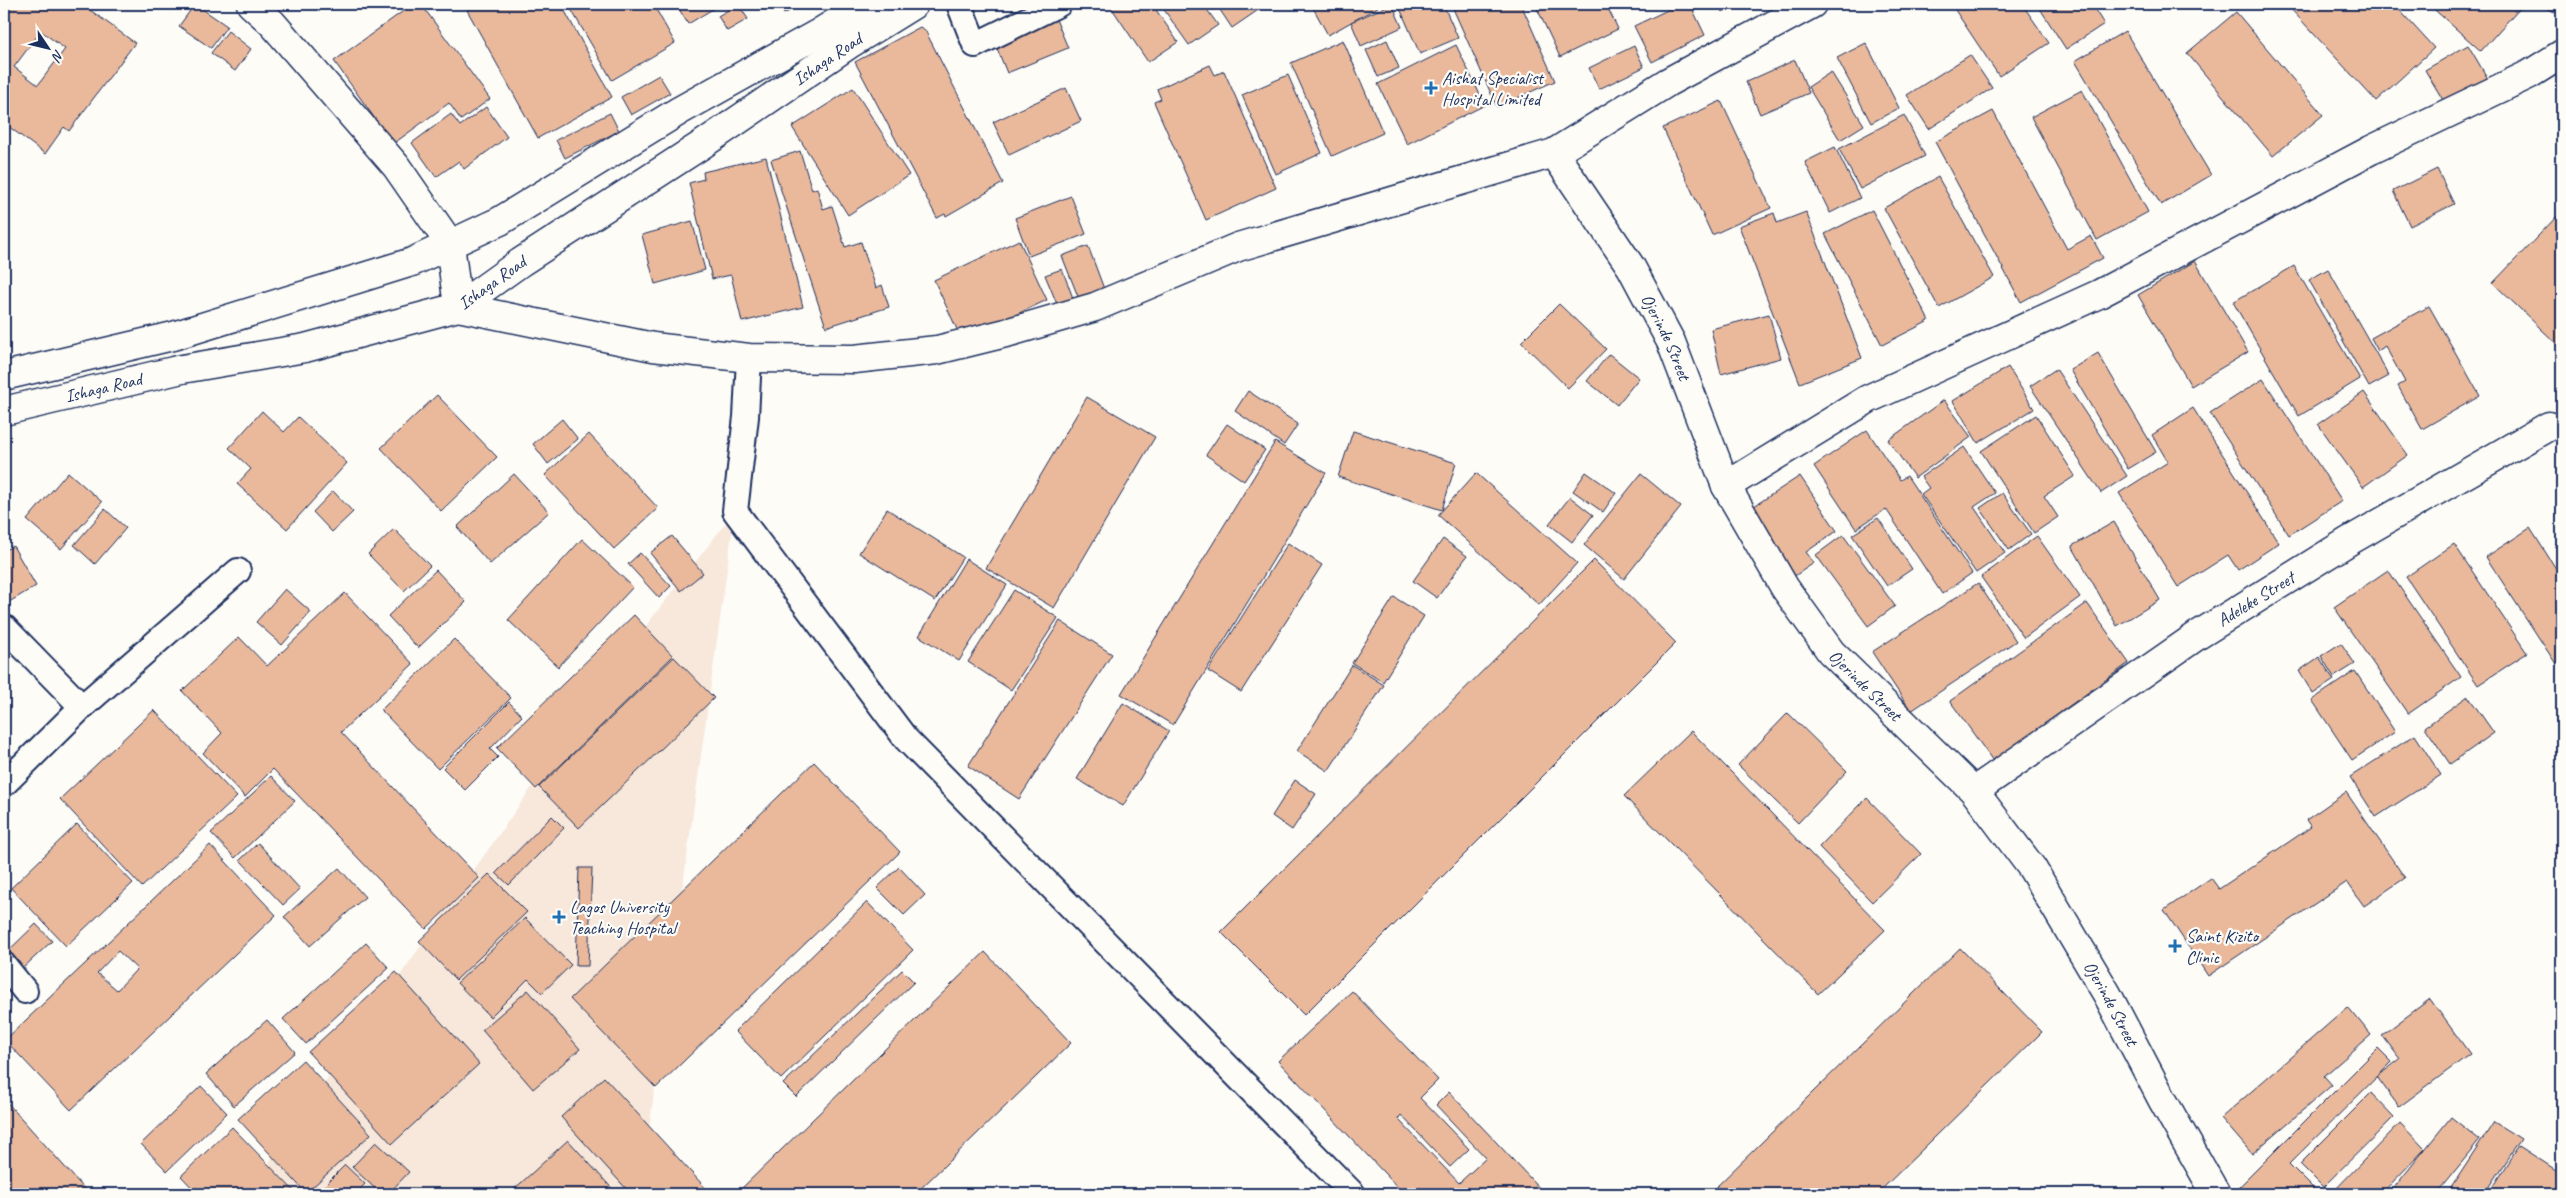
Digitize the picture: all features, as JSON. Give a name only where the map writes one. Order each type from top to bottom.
[{"type":"street","points":[[251,4],[272,23],[396,166],[450,244],[458,307],[653,347],[750,358],[854,359],[937,350],[998,335],[1095,306],[1238,247],[1554,153],[1668,82],[1812,4]]},
{"type":"street","name":"Ishaga Road","points":[[4,376],[173,336],[412,262],[500,221],[679,111],[819,33],[866,4]]},
{"type":"street","name":"Ishaga Road","points":[[4,412],[182,369],[305,348],[458,307],[521,262],[703,144],[851,43],[914,4]]},
{"type":"street","points":[[1726,486],[1868,399],[2099,294],[2371,150],[2530,74],[2562,54]]},
{"type":"street","name":"Ojerinde Street","points":[[1554,153],[1630,267],[1671,342],[1726,486],[1785,588],[1831,652],[1974,791],[2032,868],[2107,994],[2162,1099],[2216,1194]]},
{"type":"street","name":"Adeleke Street","points":[[1974,791],[2198,635],[2349,541],[2550,426]]},
{"type":"lane","points":[[959,4],[975,45],[1059,4]]},
{"type":"lane","points":[[750,358],[746,417],[734,511],[906,739],[1353,1194]]},
{"type":"lane","points":[[4,784],[82,707],[238,572]]},
{"type":"lane","points":[[4,627],[82,707]]},
{"type":"lane","points":[[4,965],[25,991]]},
{"type":"shaded area","name":"Lagos University Teaching Hospital","points":[[735,511],[640,1194],[247,1194],[635,640]]},
{"type":"building","points":[[4,4],[82,4],[135,43],[69,131],[64,127],[45,154],[4,123]],"holes":[[[41,31],[65,49],[38,85],[14,67]]]},
{"type":"building","points":[[195,4],[227,26],[211,48],[179,26]]},
{"type":"building","points":[[413,4],[421,4],[490,99],[461,120],[449,103],[393,144],[334,61]]},
{"type":"building","points":[[479,4],[561,4],[612,97],[538,138],[467,10]]},
{"type":"building","points":[[568,4],[653,4],[675,43],[612,80]]},
{"type":"building","points":[[676,4],[721,4],[688,24]]},
{"type":"building","points":[[738,4],[748,19],[727,31],[718,16]]},
{"type":"building","points":[[778,4],[799,4],[800,5],[784,14]]},
{"type":"building","points":[[1109,4],[1152,4],[1178,42],[1148,62]]},
{"type":"building","points":[[1160,4],[1203,4],[1218,25],[1189,45]]},
{"type":"building","points":[[1216,4],[1267,4],[1232,28]]},
{"type":"building","points":[[1311,4],[1376,4],[1378,7],[1328,35]]},
{"type":"building","points":[[1392,4],[1402,27],[1361,46],[1351,22]]},
{"type":"building","points":[[1398,4],[1443,4],[1458,38],[1420,54]]},
{"type":"building","points":[[1451,4],[1521,4],[1555,81],[1497,107]]},
{"type":"building","points":[[1535,4],[1606,4],[1618,29],[1560,57]]},
{"type":"building","points":[[1680,4],[1690,4],[1705,35],[1652,62],[1634,26]]},
{"type":"building","points":[[1718,4],[1740,4],[1722,12]]},
{"type":"building","points":[[1951,4],[2022,4],[2049,43],[1999,76]]},
{"type":"building","points":[[2037,4],[2091,4],[2104,24],[2066,49]]},
{"type":"building","points":[[2291,4],[2394,4],[2434,48],[2376,101],[2288,6]]},
{"type":"building","points":[[2428,4],[2520,4],[2522,5],[2481,51]]},
{"type":"building","points":[[2541,4],[2560,4],[2554,12]]},
{"type":"building","points":[[2236,12],[2323,115],[2273,156],[2187,53]]},
{"type":"building","points":[[1055,17],[1068,48],[1007,73],[994,41]]},
{"type":"building","points":[[920,27],[925,30],[1003,183],[946,216],[945,214],[937,218],[855,62]]},
{"type":"building","points":[[228,31],[251,49],[235,71],[211,53]]},
{"type":"building","points":[[2125,31],[2211,175],[2161,205],[2075,61]]},
{"type":"building","points":[[1343,40],[1383,133],[1332,156],[1291,63]]},
{"type":"building","points":[[1387,40],[1399,68],[1378,77],[1366,50]]},
{"type":"building","points":[[1866,43],[1899,108],[1871,123],[1837,58]]},
{"type":"building","points":[[1456,45],[1485,105],[1407,144],[1378,84]]},
{"type":"building","points":[[2468,45],[2488,79],[2446,105],[2425,70]]},
{"type":"building","points":[[1634,46],[1644,67],[1599,89],[1589,68]]},
{"type":"building","points":[[1970,55],[1992,88],[1929,129],[1907,95]]},
{"type":"building","points":[[1795,60],[1809,93],[1760,114],[1746,82]]},
{"type":"building","points":[[1210,65],[1215,75],[1224,71],[1276,188],[1206,220],[1154,102],[1161,99],[1157,89]]},
{"type":"building","points":[[1831,72],[1864,125],[1840,140],[1808,87]]},
{"type":"building","points":[[659,75],[670,93],[631,115],[621,97]]},
{"type":"building","points":[[1288,75],[1322,153],[1276,174],[1242,95]]},
{"type":"building","points":[[853,88],[909,175],[848,215],[792,127]]},
{"type":"building","points":[[1066,88],[1081,121],[1009,155],[993,122]]},
{"type":"building","points":[[2082,90],[2148,212],[2097,240],[2031,117]]},
{"type":"building","points":[[1721,101],[1771,208],[1712,235],[1663,128]]},
{"type":"building","points":[[486,107],[507,137],[464,169],[459,161],[436,177],[412,143],[451,114],[460,126]]},
{"type":"building","points":[[1993,111],[2067,249],[2091,236],[2103,258],[2021,302],[1935,142]]},
{"type":"building","points":[[610,113],[619,131],[565,158],[556,140]]},
{"type":"building","points":[[1904,115],[1925,156],[1860,189],[1839,149]]},
{"type":"building","points":[[1835,147],[1860,198],[1830,213],[1805,162]]},
{"type":"building","points":[[800,151],[812,190],[817,188],[823,209],[832,206],[845,247],[861,242],[876,288],[882,285],[889,307],[826,327],[771,160]]},
{"type":"building","points":[[766,157],[803,307],[742,322],[731,275],[712,279],[689,183],[704,179],[703,172]]},
{"type":"building","points":[[2437,169],[2454,204],[2410,226],[2393,191]]},
{"type":"building","points":[[1938,177],[1994,277],[1939,308],[1884,208]]},
{"type":"building","points":[[1071,196],[1086,234],[1029,256],[1015,218]]},
{"type":"building","points":[[1872,210],[1929,321],[1882,345],[1825,234]]},
{"type":"building","points":[[2562,211],[2562,349],[2493,283]]},
{"type":"building","points":[[1806,212],[1862,358],[1800,383],[1739,226],[1774,213],[1777,223]]},
{"type":"building","points":[[692,221],[705,270],[655,284],[642,235]]},
{"type":"building","points":[[1019,240],[1047,300],[962,340],[934,280]]},
{"type":"building","points":[[1088,246],[1104,289],[1079,299],[1062,256]]},
{"type":"building","points":[[2195,261],[2248,352],[2191,386],[2138,295]]},
{"type":"building","points":[[2294,266],[2360,379],[2299,416],[2233,302]]},
{"type":"building","points":[[1062,269],[1073,298],[1057,304],[1045,275]]},
{"type":"building","points":[[2328,269],[2389,376],[2369,387],[2309,280]]},
{"type":"building","points":[[1559,304],[1606,349],[1568,388],[1521,342]]},
{"type":"building","points":[[2429,306],[2480,396],[2422,429],[2398,386],[2405,382],[2385,346],[2378,351],[2371,338]]},
{"type":"building","points":[[1769,314],[1781,358],[1721,374],[1711,329]]},
{"type":"building","points":[[2098,353],[2156,452],[2128,469],[2070,370]]},
{"type":"building","points":[[1609,354],[1639,378],[1617,405],[1587,381]]},
{"type":"building","points":[[2008,367],[2034,409],[1978,443],[1953,401]]},
{"type":"building","points":[[2056,369],[2127,476],[2101,493],[2030,386]]},
{"type":"building","points":[[2263,379],[2342,501],[2289,535],[2210,413]]},
{"type":"building","points":[[1248,391],[1298,424],[1284,445],[1235,411]]},
{"type":"building","points":[[2364,392],[2408,455],[2363,487],[2318,424]]},
{"type":"building","points":[[437,395],[497,457],[441,511],[381,448]]},
{"type":"building","points":[[1087,397],[1155,437],[1054,608],[986,568]]},
{"type":"building","points":[[1944,400],[1971,437],[1915,478],[1888,440]]},
{"type":"building","points":[[2193,408],[2279,543],[2238,570],[2228,555],[2178,587],[2119,493],[2168,462],[2152,435]]},
{"type":"building","points":[[262,411],[284,432],[298,417],[347,463],[287,529],[237,484],[251,469],[229,448]]},
{"type":"building","points":[[2036,415],[2075,476],[2044,496],[2058,517],[2034,533],[1981,451]]},
{"type":"building","points":[[562,419],[578,439],[548,464],[533,444]]},
{"type":"building","points":[[1227,424],[1265,450],[1244,481],[1206,455]]},
{"type":"building","points":[[1867,430],[1900,480],[1907,476],[1972,573],[1942,594],[1886,509],[1856,529],[1814,466]]},
{"type":"building","points":[[1353,431],[1456,463],[1442,510],[1338,477]]},
{"type":"building","points":[[589,434],[658,508],[614,549],[545,475]]},
{"type":"building","points":[[1275,442],[1326,473],[1173,725],[1121,694]]},
{"type":"building","points":[[1964,447],[1995,493],[1974,507],[2005,553],[1976,573],[1921,494],[1929,488],[1921,477]]},
{"type":"building","points":[[68,472],[102,502],[61,549],[27,520]]},
{"type":"building","points":[[1586,472],[1616,493],[1603,512],[1573,491]]},
{"type":"building","points":[[1476,473],[1577,563],[1539,605],[1438,515]]},
{"type":"building","points":[[514,474],[549,512],[490,564],[457,527]]},
{"type":"building","points":[[1641,474],[1681,507],[1624,579],[1584,545]]},
{"type":"building","points":[[1800,476],[1837,531],[1806,552],[1814,563],[1793,577],[1748,510]]},
{"type":"building","points":[[333,491],[353,512],[332,532],[313,512]]},
{"type":"building","points":[[2002,493],[2031,534],[2009,550],[1980,508]]},
{"type":"building","points":[[1570,497],[1593,515],[1572,542],[1549,524]]},
{"type":"building","points":[[105,509],[126,528],[95,564],[74,545]]},
{"type":"building","points":[[887,509],[963,557],[935,601],[859,553]]},
{"type":"building","points":[[1878,518],[1912,569],[1887,586],[1852,535]]},
{"type":"building","points":[[2114,522],[2160,600],[2117,626],[2072,546]]},
{"type":"building","points":[[2530,528],[2562,578],[2562,660],[2556,664],[2486,557]]},
{"type":"building","points":[[394,529],[430,566],[404,591],[368,554]]},
{"type":"building","points":[[1843,535],[1895,606],[1868,626],[1816,555]]},
{"type":"building","points":[[672,536],[703,573],[681,591],[650,553]]},
{"type":"building","points":[[2037,536],[2080,597],[2024,638],[1981,577]]},
{"type":"building","points":[[582,539],[633,587],[558,667],[508,620]]},
{"type":"building","points":[[1443,539],[1467,556],[1437,598],[1413,581]]},
{"type":"building","points":[[1288,543],[1322,565],[1241,692],[1208,671]]},
{"type":"building","points":[[2454,544],[2527,653],[2478,685],[2406,577]]},
{"type":"building","points":[[13,546],[36,586],[4,605],[4,551]]},
{"type":"building","points":[[640,553],[671,586],[659,598],[628,564]]},
{"type":"building","points":[[966,559],[1007,585],[959,661],[919,636]]},
{"type":"building","points":[[1594,560],[1676,643],[1304,1015],[1221,932]]},
{"type":"building","points":[[436,570],[466,602],[418,648],[388,616]]},
{"type":"building","points":[[2388,570],[2461,677],[2408,714],[2334,607]]},
{"type":"building","points":[[1978,583],[2016,641],[1911,711],[1872,652]]},
{"type":"building","points":[[285,589],[311,612],[282,645],[256,622]]},
{"type":"building","points":[[1014,590],[1058,618],[1011,690],[968,662]]},
{"type":"building","points":[[345,593],[413,664],[341,732],[479,878],[426,929],[273,769],[245,797],[203,753],[222,733],[182,691],[239,637],[267,666]]},
{"type":"building","points":[[1394,597],[1424,616],[1383,682],[1352,663]]},
{"type":"building","points":[[2087,603],[2129,663],[1993,761],[1950,701]]},
{"type":"building","points":[[634,615],[673,656],[536,789],[497,748]]},
{"type":"building","points":[[1060,621],[1112,654],[1019,799],[968,766]]},
{"type":"building","points":[[454,639],[511,698],[438,769],[381,710]]},
{"type":"building","points":[[2341,643],[2355,664],[2334,677],[2321,656]]},
{"type":"building","points":[[674,657],[714,698],[579,828],[539,787]]},
{"type":"building","points":[[2319,657],[2334,680],[2313,694],[2299,671]]},
{"type":"building","points":[[1352,665],[1384,685],[1328,771],[1297,751]]},
{"type":"building","points":[[2355,671],[2395,732],[2352,760],[2312,700]]},
{"type":"building","points":[[2468,696],[2494,733],[2450,764],[2425,727]]},
{"type":"building","points":[[509,702],[522,716],[490,749],[498,757],[465,790],[443,768]]},
{"type":"building","points":[[1123,703],[1169,731],[1123,806],[1077,779]]},
{"type":"building","points":[[154,710],[237,797],[142,887],[60,799]]},
{"type":"building","points":[[1788,713],[1847,771],[1798,823],[1738,765]]},
{"type":"building","points":[[1691,731],[1885,930],[1818,994],[1624,796]]},
{"type":"building","points":[[2415,735],[2441,775],[2376,817],[2350,777]]},
{"type":"building","points":[[4,747],[13,757],[4,766]]},
{"type":"building","points":[[814,762],[900,852],[656,1088],[570,999]]},
{"type":"building","points":[[271,776],[295,801],[235,858],[211,833]]},
{"type":"building","points":[[1295,780],[1316,794],[1292,830],[1272,816]]},
{"type":"building","points":[[2346,792],[2405,878],[2364,906],[2347,882],[2208,976],[2164,910],[2211,878],[2219,889],[2311,827],[2306,820]]},
{"type":"building","points":[[1867,798],[1921,854],[1872,902],[1819,847]]},
{"type":"building","points":[[552,816],[564,828],[509,885],[496,873]]},
{"type":"building","points":[[77,824],[133,883],[66,946],[11,888]]},
{"type":"building","points":[[258,843],[300,889],[283,905],[240,860]]},
{"type":"building","points":[[210,845],[276,915],[71,1110],[5,1040]],"holes":[[[118,951],[137,969],[117,990],[97,973]]]},
{"type":"building","points":[[899,867],[925,895],[904,915],[877,888]]},
{"type":"building","points":[[339,868],[365,897],[310,946],[284,917]]},
{"type":"building","points":[[579,868],[592,868],[588,966],[576,966]]},
{"type":"building","points":[[489,874],[527,912],[456,980],[419,941]]},
{"type":"building","points":[[867,902],[913,950],[781,1079],[735,1031]]},
{"type":"building","points":[[525,918],[571,965],[542,993],[528,979],[490,1017],[457,983]]},
{"type":"building","points":[[36,924],[52,941],[22,969],[6,953]]},
{"type":"building","points":[[366,943],[389,968],[306,1044],[283,1019]]},
{"type":"building","points":[[1960,948],[2042,1032],[1877,1194],[1709,1194]]},
{"type":"building","points":[[985,952],[1071,1043],[915,1194],[745,1194],[741,1189]]},
{"type":"building","points":[[902,970],[914,982],[796,1097],[783,1084]]},
{"type":"building","points":[[396,972],[479,1064],[392,1144],[308,1052]]},
{"type":"building","points":[[528,990],[580,1049],[533,1089],[482,1030]]},
{"type":"building","points":[[1352,991],[1438,1080],[1420,1098],[1469,1149],[1450,1167],[1401,1115],[1398,1119],[1459,1183],[1486,1158],[1436,1105],[1449,1092],[1545,1194],[1404,1194],[1278,1061]]},
{"type":"building","points":[[2430,999],[2470,1054],[2399,1107],[2377,1077],[2400,1059],[2382,1035]]},
{"type":"building","points":[[2348,1007],[2371,1035],[2324,1076],[2332,1085],[2252,1154],[2221,1118]]},
{"type":"building","points":[[267,1020],[295,1052],[234,1106],[206,1074]]},
{"type":"building","points":[[2378,1048],[2392,1062],[2289,1164],[2318,1193],[2236,1194],[2234,1192]]},
{"type":"building","points":[[303,1060],[371,1134],[306,1193],[238,1119]]},
{"type":"building","points":[[604,1077],[711,1194],[631,1194],[561,1117]]},
{"type":"building","points":[[201,1086],[227,1113],[167,1171],[141,1144]]},
{"type":"building","points":[[2371,1093],[2394,1117],[2323,1187],[2300,1164]]},
{"type":"building","points":[[4,1099],[89,1194],[4,1194]]},
{"type":"building","points":[[2451,1117],[2480,1140],[2436,1194],[2389,1194]]},
{"type":"building","points":[[2494,1122],[2521,1139],[2485,1194],[2447,1194]]},
{"type":"building","points":[[2400,1123],[2425,1149],[2381,1194],[2331,1194]]},
{"type":"building","points":[[232,1127],[297,1194],[198,1194],[181,1176]]},
{"type":"building","points":[[568,1140],[617,1194],[509,1194]]},
{"type":"building","points":[[376,1142],[409,1172],[388,1194],[381,1194],[352,1167]]},
{"type":"building","points":[[2519,1146],[2562,1174],[2562,1194],[2489,1194]]},
{"type":"building","points":[[345,1165],[365,1184],[355,1194],[316,1194]]},
{"type":"place","name":"Aishat Specialist Hospital Limited","points":[[1431,88]]},
{"type":"place","name":"Lagos University Teaching Hospital","points":[[559,917]]},
{"type":"place","name":"Saint Kizito Clinic","points":[[2175,946]]}]
